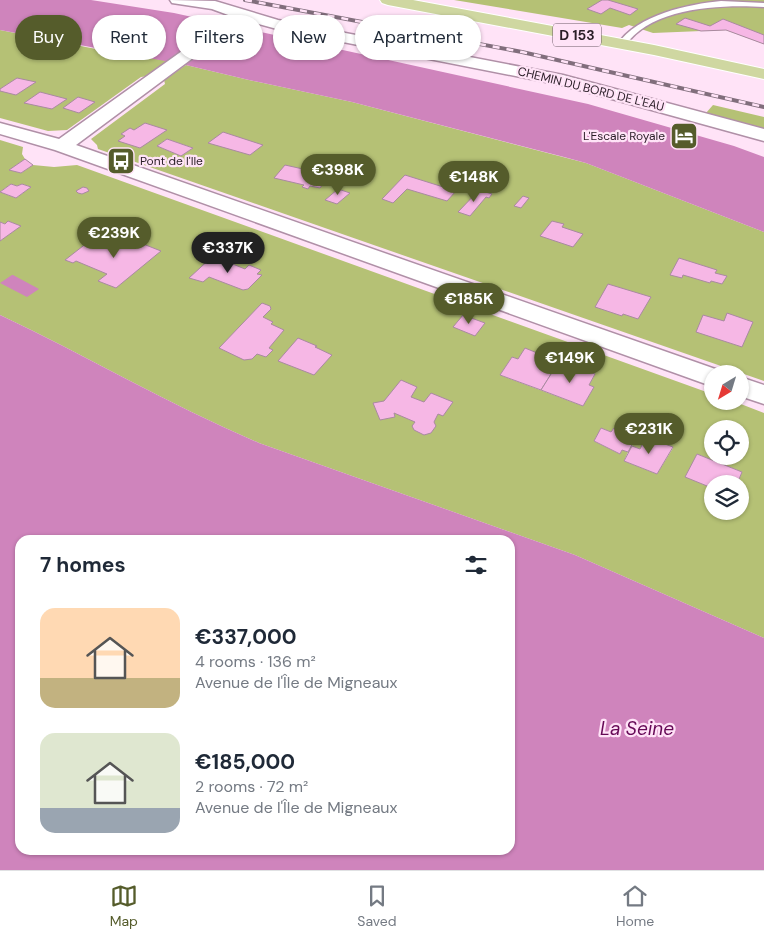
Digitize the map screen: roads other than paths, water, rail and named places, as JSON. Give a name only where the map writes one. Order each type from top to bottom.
[{"type":"main road","name":"D 153","points":[[388,0],[710,54],[764,69]]},
{"type":"main road","name":"D 153","points":[[414,0],[625,40],[764,74]]},
{"type":"street","name":"CHEMIN DU BORD DE L'EAU","points":[[177,0],[215,6],[236,15]]},
{"type":"street","name":"CHEMIN DU BORD DE L'EAU","points":[[263,21],[563,80],[764,135]]},
{"type":"street","points":[[62,146],[179,60]]},
{"type":"street","points":[[0,128],[62,146],[704,374]]},
{"type":"street","points":[[749,389],[764,395]]},
{"type":"lane","points":[[625,40],[636,28],[682,9],[720,2],[764,5]]},
{"type":"water","points":[[0,0],[91,0],[183,15],[176,15],[176,60],[263,60],[263,33],[273,35],[273,60],[345,60],[345,51],[355,53],[355,60],[388,60],[588,104],[734,146],[764,157],[764,232],[586,163],[352,102],[159,60],[166,60],[166,15],[92,15],[92,47],[82,45],[82,15],[15,15],[15,33],[0,30]]},
{"type":"water","points":[[12,275],[39,289],[27,297],[0,283]]},
{"type":"water","name":"La Seine","points":[[0,315],[193,413],[259,443],[575,555],[764,638],[764,870],[0,870]]},
{"type":"railway","points":[[245,0],[522,52],[764,107]]},
{"type":"place","name":"L'Escale Royale","points":[[684,136]]},
{"type":"place","name":"Pont de l'Ile","points":[[121,161]]}]
